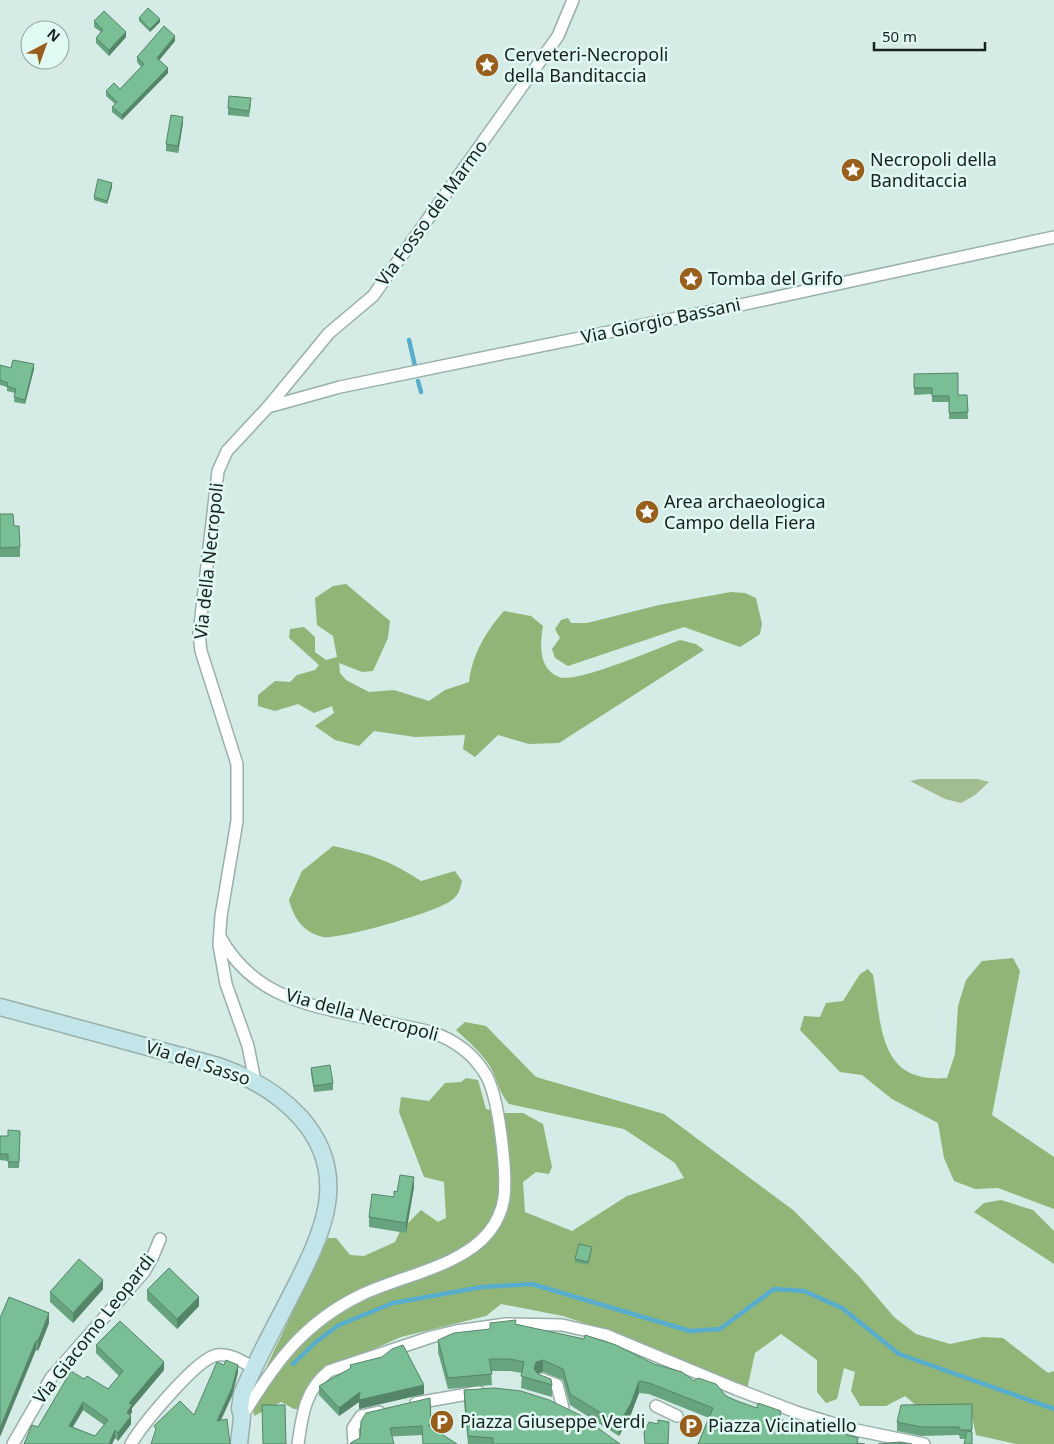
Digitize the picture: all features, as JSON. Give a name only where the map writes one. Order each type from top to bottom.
[{"type":"street","name":"Via Fosso del Marmo","points":[[268,407],[329,333],[373,296],[558,36],[574,0]]},
{"type":"street","name":"Via Giorgio Bassani","points":[[268,407],[340,387],[731,307],[1054,237]]},
{"type":"street","name":"Via della Necropoli","points":[[255,1081],[248,1046],[224,976],[219,936],[237,821],[237,764],[201,651],[199,634],[218,471],[228,451],[268,407]]},
{"type":"street","name":"Via della Necropoli","points":[[219,936],[236,960],[249,974],[290,999],[312,1006],[431,1032],[464,1048],[478,1063],[491,1085],[505,1178],[504,1198],[499,1214],[490,1231],[475,1245],[442,1263],[362,1294],[325,1316],[289,1348],[242,1417],[239,1444]]},
{"type":"street","name":"Via del Sasso","points":[[0,1007],[218,1066],[255,1081],[281,1099],[309,1129],[325,1160],[329,1189],[324,1221],[311,1255],[240,1397],[242,1417]]},
{"type":"street","name":"Via Giacomo Leopardi","points":[[13,1444],[51,1378],[144,1272],[160,1238]]},
{"type":"street","points":[[298,1444],[307,1397],[316,1384],[329,1371],[444,1334],[500,1325],[542,1324],[570,1326],[593,1331],[796,1412],[852,1428],[924,1444]]},
{"type":"street","points":[[131,1444],[154,1412],[210,1357],[226,1355],[254,1368]]},
{"type":"street","points":[[541,1379],[557,1384],[558,1407],[574,1414]]},
{"type":"street","points":[[408,1405],[464,1394],[493,1391]]},
{"type":"street","points":[[656,1406],[677,1416]]},
{"type":"street","points":[[354,1444],[353,1428],[361,1416],[389,1410]]},
{"type":"green space","points":[[346,584],[390,621],[388,638],[373,671],[362,672],[339,663],[340,673],[346,680],[369,692],[394,690],[429,701],[445,690],[469,682],[473,662],[481,644],[491,627],[504,611],[531,616],[543,626],[541,647],[544,662],[552,673],[559,677],[568,678],[599,670],[680,640],[696,644],[704,650],[559,743],[529,744],[498,735],[475,757],[463,749],[465,735],[415,737],[374,731],[359,746],[335,740],[315,726],[334,713],[332,706],[314,713],[298,704],[275,711],[258,706],[258,695],[275,681],[290,682],[297,675],[315,670],[319,665],[289,638],[290,629],[304,627],[315,637],[315,652],[326,660],[337,657],[333,636],[317,625],[315,598],[333,586]]},
{"type":"green space","points":[[731,592],[745,593],[756,598],[762,624],[760,634],[740,647],[684,627],[568,666],[555,658],[552,649],[560,638],[555,629],[561,620],[568,618],[571,623],[587,623],[659,605]]},
{"type":"green space","points":[[920,779],[978,779],[989,782],[975,795],[961,803],[945,799],[910,781]]},
{"type":"green space","points":[[333,846],[379,859],[421,881],[455,871],[462,881],[460,889],[452,900],[409,918],[367,930],[332,937],[316,935],[300,924],[289,900],[302,871]]},
{"type":"green space","points":[[1013,958],[1020,971],[992,1115],[1054,1157],[1054,1209],[998,1188],[975,1189],[954,1181],[944,1158],[938,1123],[892,1099],[862,1075],[840,1072],[800,1030],[804,1016],[820,1017],[826,1003],[843,1001],[860,974],[868,969],[873,975],[882,1032],[888,1048],[896,1061],[908,1072],[924,1077],[947,1078],[955,1054],[958,1006],[966,980],[982,961]]},
{"type":"green space","points":[[465,1022],[486,1026],[536,1077],[664,1114],[793,1210],[859,1276],[894,1317],[916,1334],[950,1344],[983,1337],[1003,1338],[1048,1373],[1054,1371],[1054,1444],[1016,1444],[976,1435],[971,1412],[917,1406],[905,1396],[886,1406],[860,1406],[851,1391],[855,1372],[844,1368],[837,1399],[826,1403],[817,1392],[817,1360],[781,1334],[755,1353],[747,1390],[617,1334],[563,1316],[501,1304],[486,1316],[401,1337],[348,1360],[312,1382],[305,1409],[294,1409],[281,1402],[254,1416],[252,1397],[328,1238],[336,1238],[350,1255],[364,1256],[395,1242],[400,1231],[421,1210],[438,1222],[446,1218],[444,1182],[424,1177],[399,1112],[401,1097],[429,1101],[445,1083],[461,1082],[466,1078],[478,1080],[486,1109],[505,1113],[523,1113],[543,1124],[552,1167],[549,1174],[536,1172],[523,1182],[525,1212],[572,1231],[627,1196],[684,1178],[675,1163],[624,1129],[509,1104],[503,1096],[487,1063],[475,1048],[456,1030]]},
{"type":"green space","points":[[1001,1200],[1033,1210],[1054,1231],[1054,1264],[974,1212],[984,1203]]},
{"type":"building","points":[[148,8],[160,19],[150,29],[139,18]]},
{"type":"building","points":[[104,11],[126,32],[109,50],[96,38],[103,30],[94,21]]},
{"type":"building","points":[[164,26],[175,36],[157,58],[168,68],[122,115],[112,107],[117,102],[106,91],[114,83],[120,89],[144,64],[137,57]]},
{"type":"building","points":[[229,96],[251,98],[249,111],[228,108]]},
{"type":"building","points":[[171,115],[183,117],[178,146],[166,144]]},
{"type":"building","points":[[98,179],[112,183],[107,201],[94,197]]},
{"type":"building","points":[[13,360],[34,364],[25,400],[14,397],[16,389],[7,386],[8,383],[0,380],[0,365],[11,368]]},
{"type":"building","points":[[958,373],[958,395],[967,395],[968,412],[949,413],[949,396],[932,396],[932,388],[914,388],[914,374]]},
{"type":"building","points":[[0,514],[13,514],[14,526],[19,526],[20,547],[0,548]]},
{"type":"building","points":[[330,1065],[333,1083],[314,1086],[311,1068]]},
{"type":"building","points":[[8,1130],[20,1131],[19,1162],[8,1162],[8,1154],[0,1154],[0,1136],[8,1136]]},
{"type":"building","points":[[400,1175],[414,1177],[406,1223],[369,1217],[372,1194],[394,1197],[394,1191],[397,1192]]},
{"type":"building","points":[[579,1244],[592,1247],[588,1262],[575,1259]]},
{"type":"building","points":[[79,1259],[103,1280],[73,1313],[50,1292]]},
{"type":"building","points":[[169,1268],[199,1297],[177,1319],[147,1290]]},
{"type":"building","points":[[9,1297],[49,1313],[0,1428],[0,1318]]},
{"type":"building","points":[[516,1320],[515,1324],[584,1339],[585,1335],[616,1345],[654,1364],[682,1372],[694,1381],[698,1378],[716,1384],[726,1396],[737,1401],[757,1408],[758,1403],[781,1411],[779,1419],[816,1430],[827,1429],[858,1438],[857,1443],[865,1444],[698,1444],[713,1408],[649,1383],[639,1381],[631,1403],[619,1424],[570,1394],[563,1369],[543,1360],[536,1362],[534,1369],[538,1374],[551,1379],[552,1385],[521,1376],[524,1362],[510,1359],[489,1359],[492,1374],[448,1378],[438,1340],[454,1333],[490,1329],[490,1323]]},
{"type":"building","points":[[120,1321],[164,1362],[129,1403],[132,1404],[127,1413],[131,1416],[118,1433],[115,1430],[109,1444],[24,1444],[32,1425],[38,1427],[71,1371],[84,1379],[87,1376],[108,1389],[123,1371],[96,1345]],"holes":[[[83,1402],[108,1420],[95,1436],[69,1426]]]},
{"type":"building","points":[[403,1345],[424,1385],[359,1400],[360,1392],[339,1408],[319,1386],[351,1368],[350,1365],[382,1357],[392,1349]]},
{"type":"building","points":[[226,1360],[238,1365],[232,1388],[217,1421],[227,1419],[230,1444],[151,1444],[156,1429],[154,1426],[180,1401],[194,1415],[217,1362],[224,1365]]},
{"type":"building","points":[[494,1388],[521,1391],[549,1400],[580,1415],[620,1444],[493,1444],[493,1438],[468,1436],[464,1390]]},
{"type":"building","points":[[430,1398],[431,1425],[428,1425],[457,1444],[423,1444],[422,1426],[390,1428],[394,1444],[350,1444],[360,1438],[361,1421],[366,1413]]},
{"type":"building","points":[[972,1404],[972,1430],[960,1430],[959,1427],[921,1427],[897,1422],[901,1405]]},
{"type":"building","points":[[262,1405],[285,1405],[286,1444],[263,1444]]},
{"type":"building","points":[[658,1420],[669,1422],[668,1444],[645,1444],[644,1432],[649,1422],[658,1424]]},
{"type":"building","points":[[967,1431],[972,1432],[972,1444],[964,1444]]},
{"type":"building","points":[[900,1442],[912,1444],[878,1444]]},
{"type":"waterway","points":[[409,340],[415,366]]},
{"type":"waterway","points":[[418,381],[421,392]]},
{"type":"waterway","points":[[293,1364],[317,1341],[339,1325],[393,1303],[482,1287],[532,1284],[690,1331],[720,1329],[774,1289],[804,1291],[842,1308],[899,1354],[1054,1409]]},
{"type":"place","name":"Cerveteri-Necropoli della Banditaccia","points":[[487,65]]},
{"type":"place","name":"Necropoli della Banditaccia","points":[[853,170]]},
{"type":"place","name":"Tomba del Grifo","points":[[691,279]]},
{"type":"place","name":"Area archaeologica Campo della Fiera","points":[[647,512]]},
{"type":"place","name":"Piazza Giuseppe Verdi","points":[[442,1422]]},
{"type":"place","name":"Piazza Vicinatiello","points":[[691,1426]]}]
